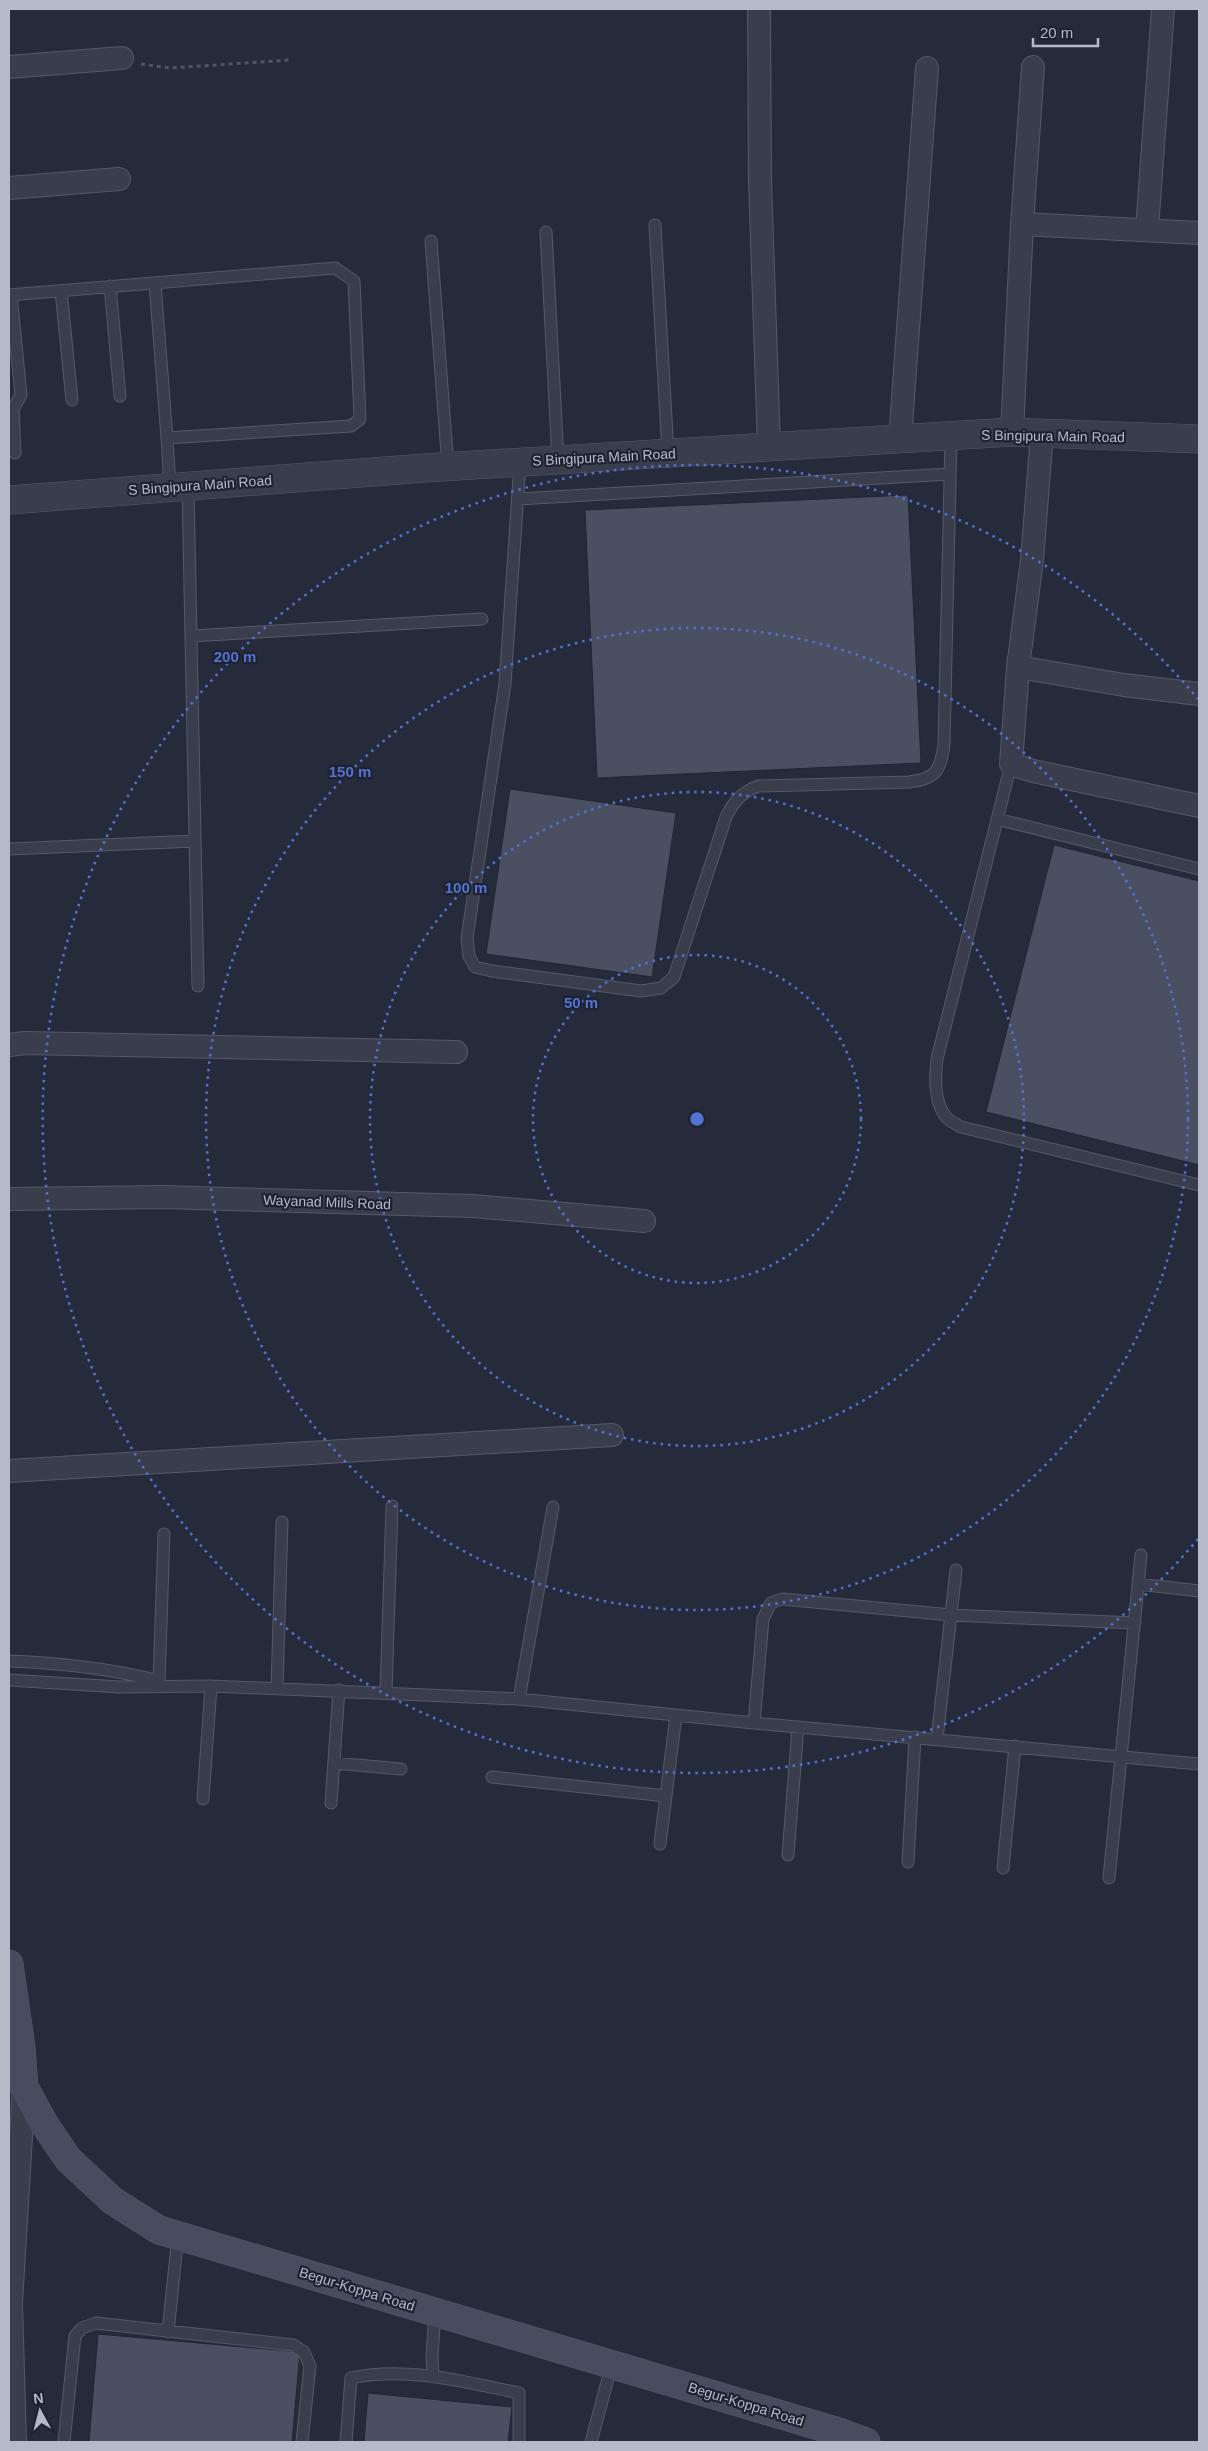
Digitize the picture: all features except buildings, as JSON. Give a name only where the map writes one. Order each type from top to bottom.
[{"type":"main road","name":"Begur-Koppa Road","points":[[9,1964],[21,2047],[24,2087],[68,2158],[113,2202],[159,2230],[612,2364],[842,2433],[866,2442]]},
{"type":"street","points":[[759,9],[760,181],[770,447]]},
{"type":"street","points":[[1147,230],[1163,9]]},
{"type":"street","points":[[9,67],[122,58]]},
{"type":"street","points":[[1012,432],[1022,224],[1033,67]]},
{"type":"street","points":[[900,439],[927,68]]},
{"type":"street","points":[[9,188],[119,179]]},
{"type":"street","points":[[1022,224],[1199,233]]},
{"type":"street","name":"S Bingipura Main Road","points":[[9,500],[520,462],[1012,432],[1199,439]]},
{"type":"street","points":[[1042,433],[1032,560],[1018,668],[1011,764],[1033,771],[1199,806]]},
{"type":"street","points":[[1018,668],[1124,685],[1199,694]]},
{"type":"street","points":[[9,1045],[25,1043],[456,1052]]},
{"type":"street","name":"Wayanad Mills Road","points":[[9,1198],[162,1197],[473,1206],[644,1221]]},
{"type":"street","points":[[9,1471],[612,1435]]},
{"type":"street","points":[[15,2442],[10,2304],[15,2139],[24,2087]]},
{"type":"lane","points":[[655,225],[668,453]]},
{"type":"lane","points":[[546,232],[558,460]]},
{"type":"lane","points":[[430,241],[448,467]]},
{"type":"lane","points":[[15,453],[13,409],[21,395],[10,295],[335,268],[354,281],[360,419],[351,426],[167,438]]},
{"type":"lane","points":[[154,283],[167,438],[179,487],[191,636],[198,986]]},
{"type":"lane","points":[[110,286],[120,396]]},
{"type":"lane","points":[[61,291],[72,400]]},
{"type":"lane","points":[[520,462],[505,684],[467,938],[469,956],[475,967],[499,972],[641,991],[661,988],[674,977],[726,817],[734,802],[743,792],[758,786],[927,780],[937,770],[944,745],[951,436]]},
{"type":"lane","points":[[518,499],[950,474]]},
{"type":"lane","points":[[191,636],[482,619]]},
{"type":"lane","points":[[1011,764],[937,1059],[935,1075],[937,1091],[946,1117],[961,1128],[1199,1185]]},
{"type":"lane","points":[[997,819],[1199,869]]},
{"type":"lane","points":[[9,848],[195,841]]},
{"type":"lane","points":[[386,1692],[392,1506]]},
{"type":"lane","points":[[519,1699],[553,1507]]},
{"type":"lane","points":[[277,1688],[282,1522]]},
{"type":"lane","points":[[158,1681],[164,1534]]},
{"type":"lane","points":[[1109,1878],[1141,1555]]},
{"type":"lane","points":[[938,1739],[956,1570]]},
{"type":"lane","points":[[1138,1584],[1199,1591]]},
{"type":"lane","points":[[754,1723],[763,1619],[771,1603],[782,1599],[951,1615],[1135,1623]]},
{"type":"lane","points":[[9,1662],[50,1662],[116,1670],[170,1685]]},
{"type":"lane","points":[[9,1680],[119,1687],[211,1686],[519,1699],[754,1723],[1199,1764]]},
{"type":"lane","points":[[203,1799],[211,1686]]},
{"type":"lane","points":[[330,1803],[339,1690]]},
{"type":"lane","points":[[660,1844],[676,1715]]},
{"type":"lane","points":[[788,1855],[798,1727]]},
{"type":"lane","points":[[908,1862],[915,1737]]},
{"type":"lane","points":[[1003,1868],[1015,1746]]},
{"type":"lane","points":[[334,1763],[401,1769]]},
{"type":"lane","points":[[492,1777],[666,1796]]},
{"type":"lane","points":[[168,2332],[178,2236]]},
{"type":"lane","points":[[433,2376],[435,2312]]},
{"type":"lane","points":[[64,2442],[75,2336],[82,2328],[96,2323],[293,2345],[304,2352],[310,2366],[302,2442]]},
{"type":"lane","points":[[591,2442],[612,2364]]},
{"type":"lane","points":[[346,2442],[351,2378],[365,2375],[433,2376],[520,2393],[518,2442]]},
{"type":"path","points":[[122,58],[149,66],[170,68],[290,60]]}]
